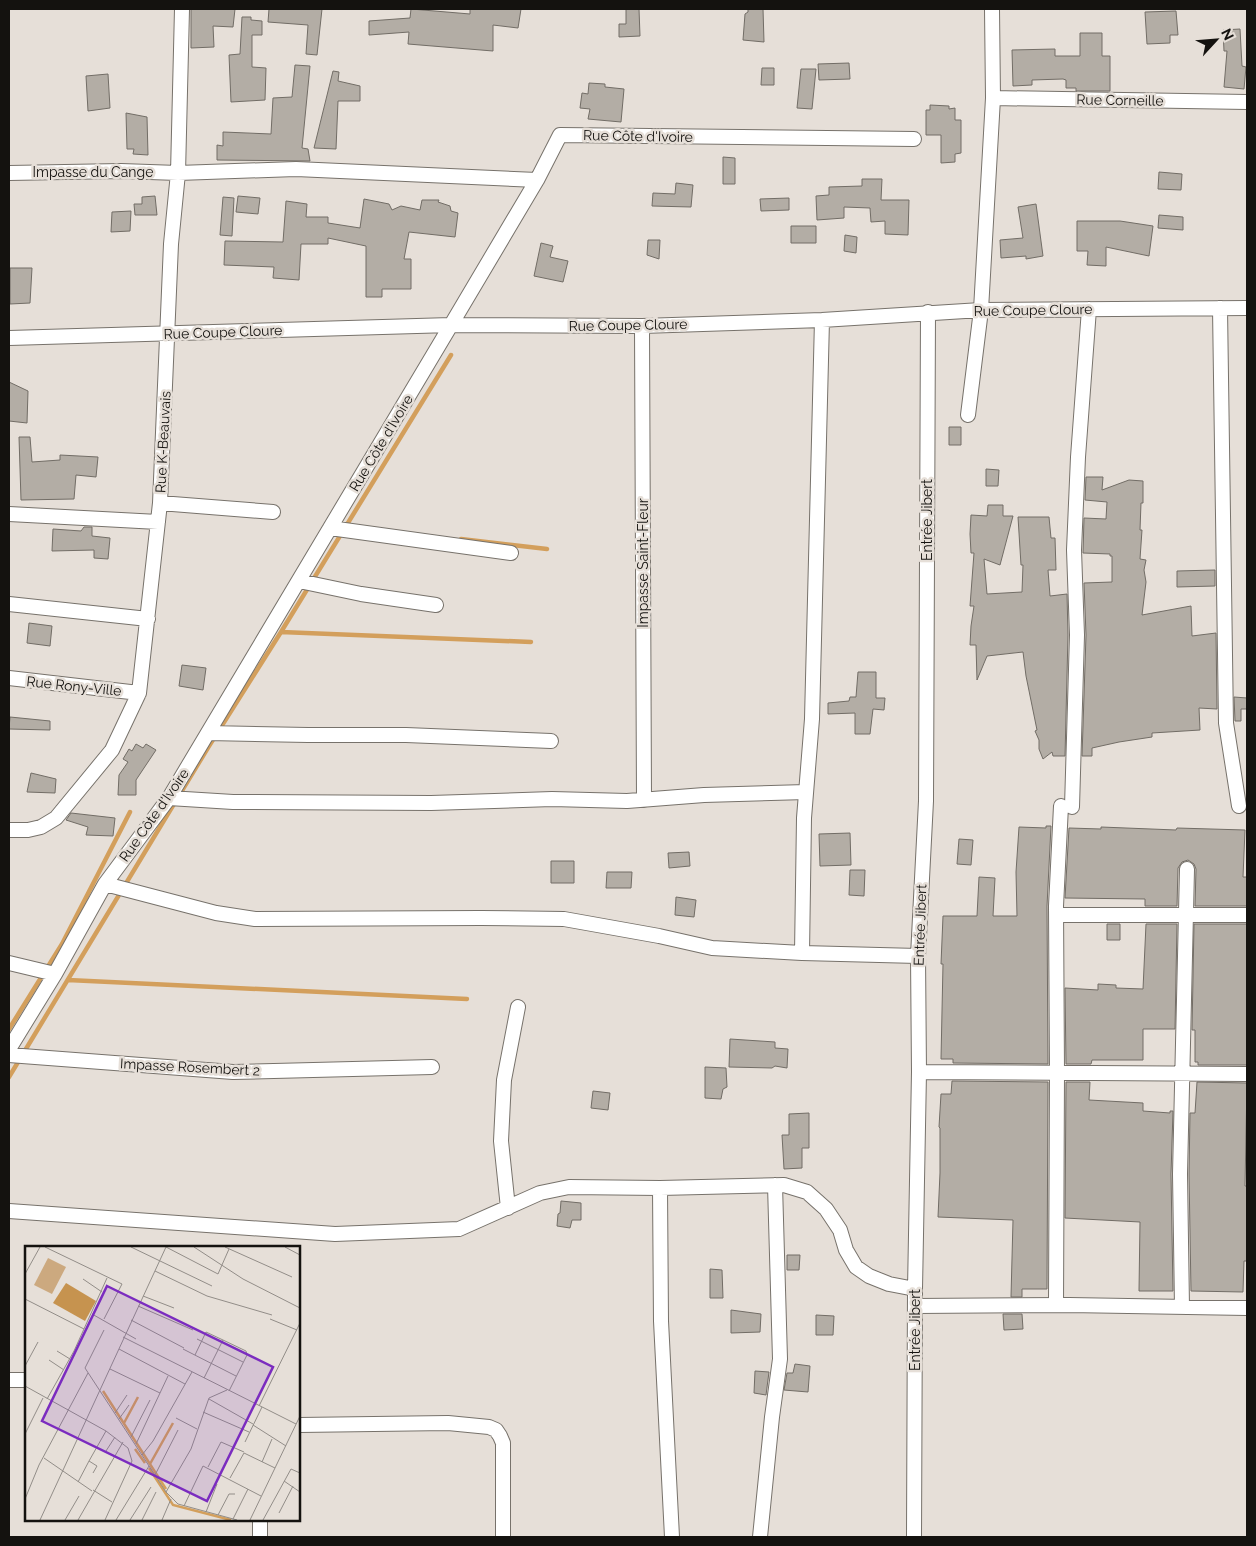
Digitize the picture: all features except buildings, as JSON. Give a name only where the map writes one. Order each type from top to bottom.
[{"type":"street","name":"Rue K-Beauvais","points":[[9,830],[28,830],[41,827],[56,818],[112,750],[139,693],[160,503],[170,244],[178,173],[182,9]]},
{"type":"street","points":[[968,415],[981,310],[993,98],[992,9]]},
{"type":"street","name":"Rue Corneille","points":[[993,98],[1247,102]]},
{"type":"street","name":"Rue Côte d'Ivoire","points":[[9,1049],[55,974],[105,884],[169,798],[537,180],[560,134],[914,139]]},
{"type":"street","name":"Impasse du Cange","points":[[9,172],[120,171],[178,173],[296,169],[537,180]]},
{"type":"street","points":[[1220,308],[1226,722],[1239,806]]},
{"type":"street","name":"Rue Coupe Cloure","points":[[9,338],[451,325],[642,326],[822,320],[981,310],[1247,308]]},
{"type":"street","points":[[1056,1306],[1056,915],[1066,807],[1077,635],[1074,550],[1088,309]]},
{"type":"street","name":"Entrée Jibert","points":[[914,1537],[919,1072],[918,956],[926,801],[928,312]]},
{"type":"street","points":[[802,953],[804,818],[812,719],[822,320]]},
{"type":"street","name":"Impasse Saint-Fleur","points":[[642,326],[644,800]]},
{"type":"street","points":[[160,503],[273,512]]},
{"type":"street","points":[[9,514],[158,522]]},
{"type":"street","points":[[330,528],[511,553]]},
{"type":"street","points":[[298,581],[361,594],[436,605]]},
{"type":"street","points":[[9,604],[148,619]]},
{"type":"street","name":"Rue Rony-Ville","points":[[9,678],[139,693]]},
{"type":"street","points":[[208,733],[406,735],[551,740]]},
{"type":"street","points":[[169,798],[234,802],[421,803],[552,799],[627,801],[704,795],[806,792]]},
{"type":"street","points":[[1182,1307],[1180,1174],[1186,869]]},
{"type":"street","points":[[105,884],[216,913],[255,919],[564,919],[659,936],[712,948],[802,953],[918,956]]},
{"type":"street","points":[[1056,915],[1247,915]]},
{"type":"street","points":[[9,963],[55,974]]},
{"type":"street","points":[[508,1208],[501,1141],[504,1080],[518,1007]]},
{"type":"street","name":"Impasse Rosembert 2","points":[[9,1055],[233,1072],[432,1067]]},
{"type":"street","points":[[919,1072],[1247,1074]]},
{"type":"street","points":[[760,1537],[780,1359],[775,1185]]},
{"type":"street","points":[[9,1211],[335,1234],[459,1229],[540,1194],[569,1188],[784,1185],[807,1192],[826,1209],[840,1230],[846,1250],[856,1268],[869,1276],[889,1284],[916,1289]]},
{"type":"street","points":[[660,1188],[660,1321],[672,1537]]},
{"type":"street","points":[[916,1306],[1247,1308]]},
{"type":"street","points":[[9,1380],[25,1380]]},
{"type":"street","points":[[300,1425],[448,1423],[489,1427],[496,1430],[502,1443],[502,1537]]},
{"type":"street","points":[[260,1521],[260,1537]]},
{"type":"waterway","points":[[9,1077],[209,746],[451,355]]},
{"type":"waterway","points":[[461,539],[547,549]]},
{"type":"waterway","points":[[281,632],[531,642]]},
{"type":"waterway","points":[[9,1029],[62,944],[130,812]]},
{"type":"waterway","points":[[68,980],[467,999]]}]
